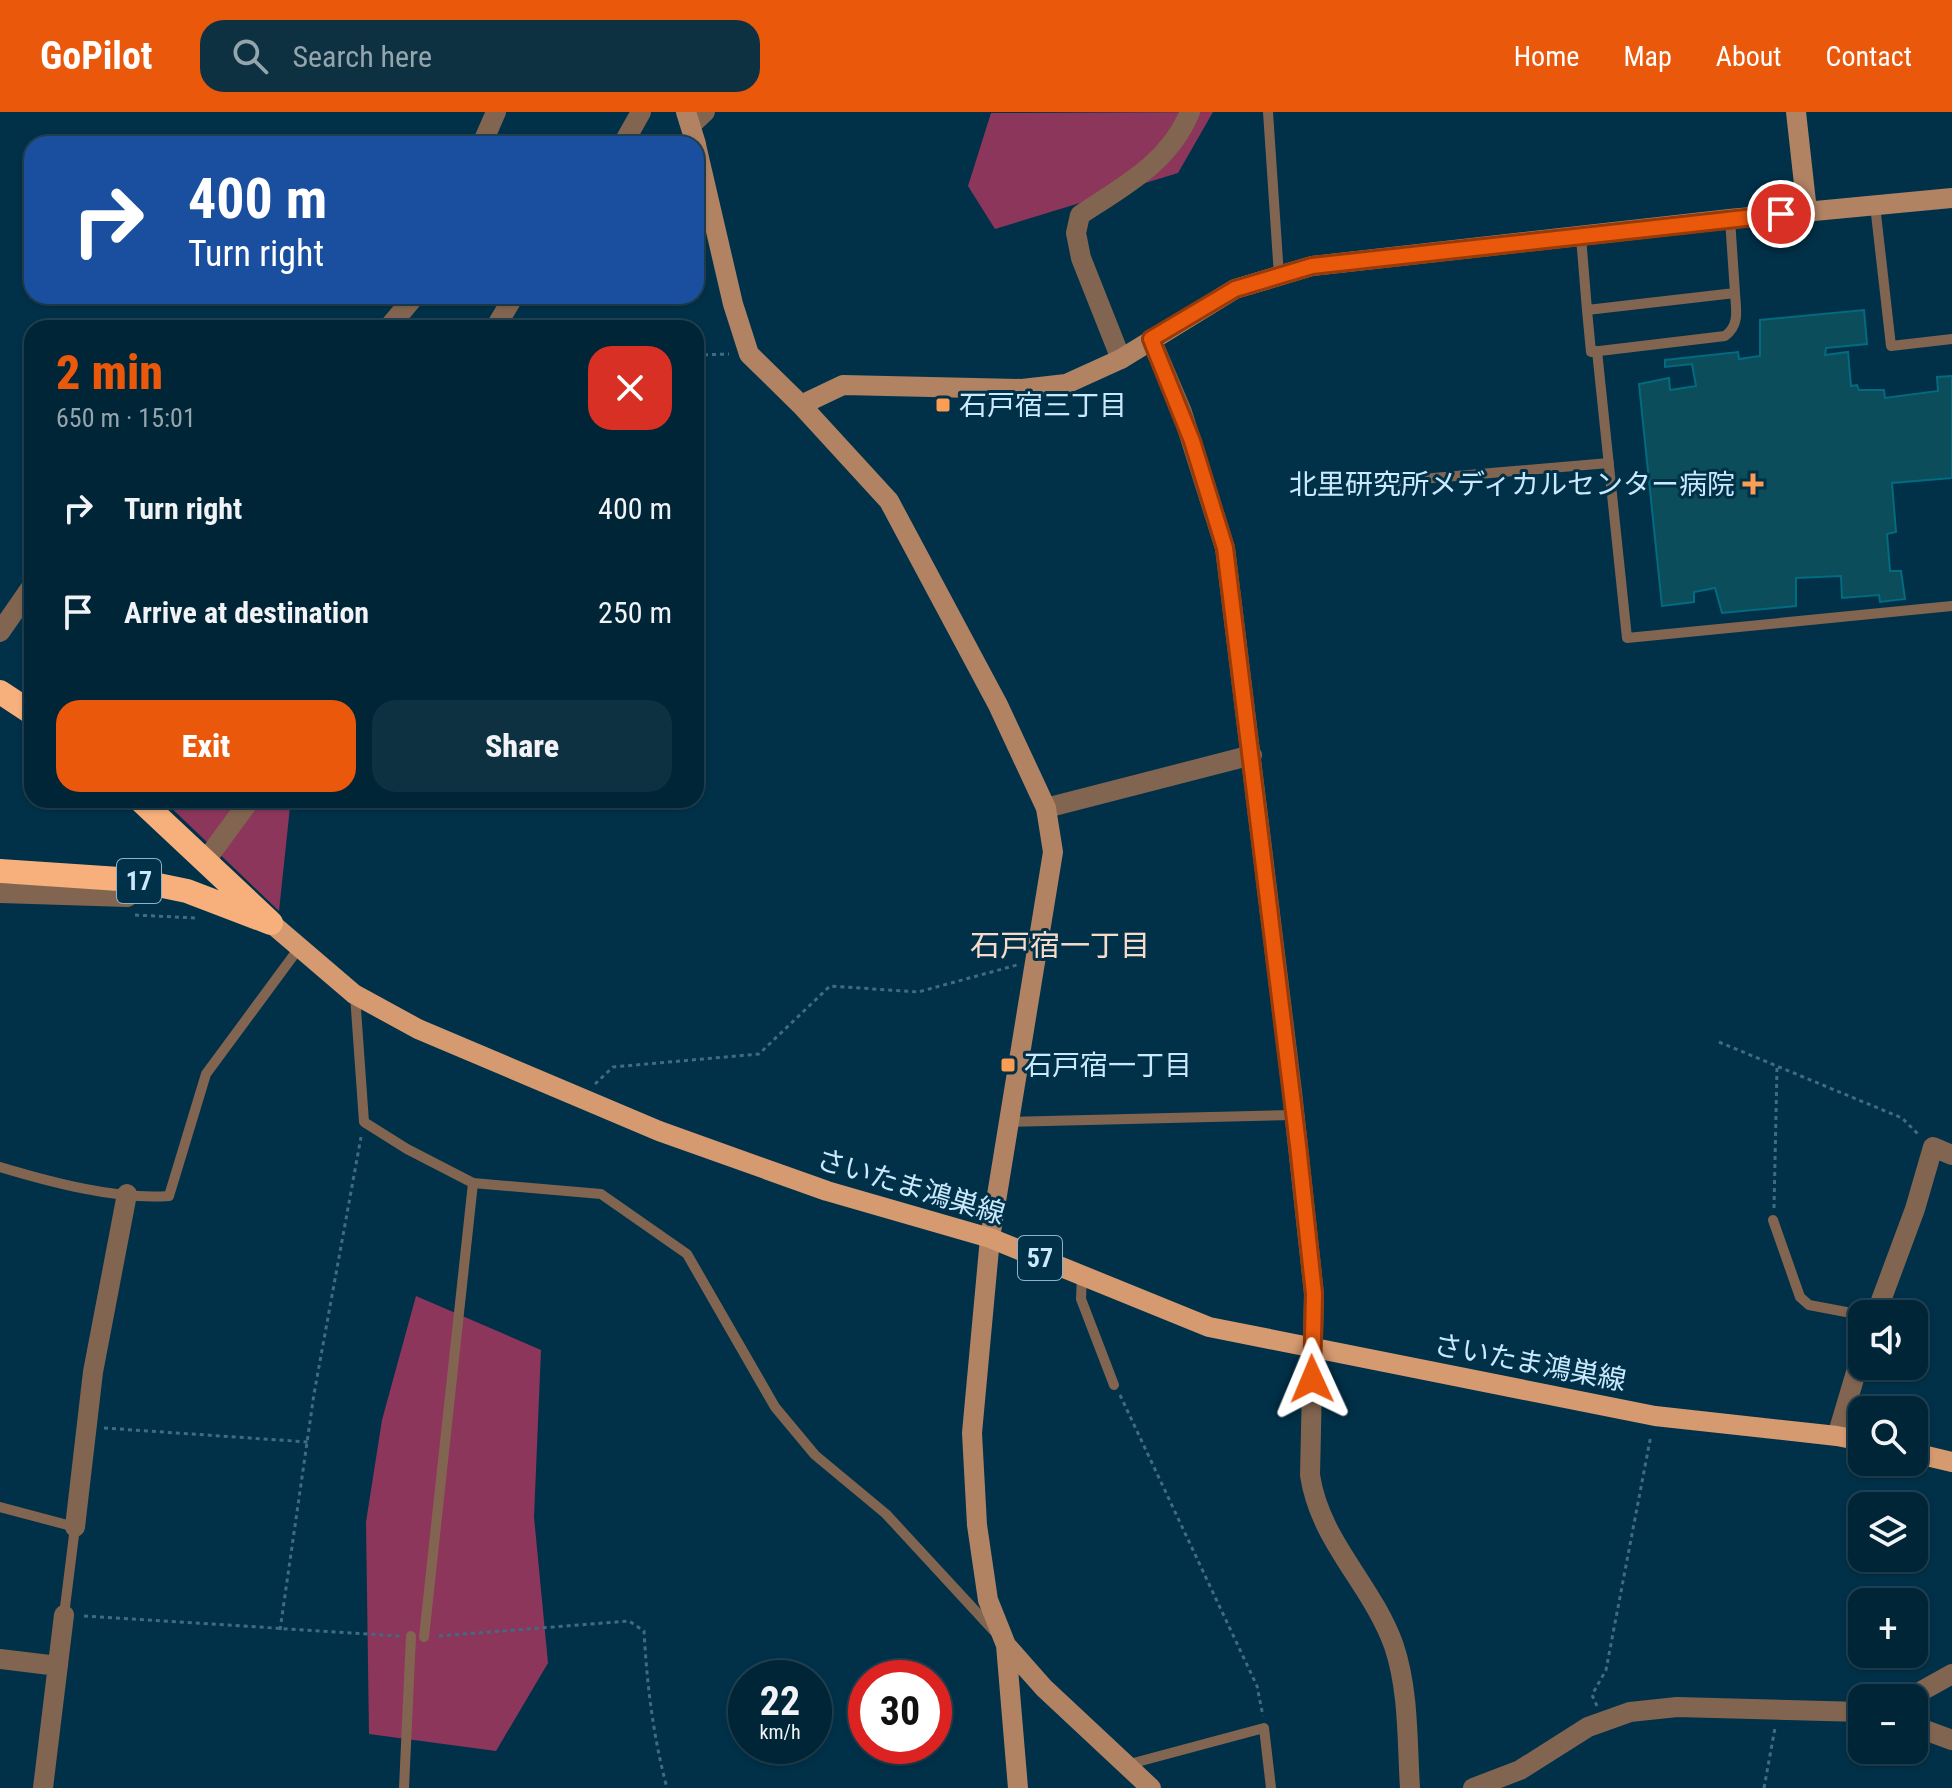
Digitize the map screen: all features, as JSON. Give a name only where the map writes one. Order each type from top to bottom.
[{"type":"highway","points":[[0,692],[24,708]]},
{"type":"highway","name":"17","points":[[149,808],[271,923]]},
{"type":"highway","name":"17","points":[[0,871],[76,874],[149,883],[187,891],[271,923]]},
{"type":"main road","name":"さいたま鴻巣線","points":[[271,923],[354,994],[418,1029],[659,1131],[827,1191],[990,1238],[1209,1327],[1655,1416],[1848,1438]]},
{"type":"main road","points":[[1928,1456],[1952,1462]]},
{"type":"street","points":[[486,136],[496,112]]},
{"type":"street","points":[[628,136],[641,112]]},
{"type":"street","points":[[1121,359],[1081,258],[1076,233],[1080,215],[1130,184],[1160,159],[1190,112]]},
{"type":"street","points":[[1796,112],[1807,211]]},
{"type":"street","points":[[704,170],[733,304],[749,354],[801,405],[889,501],[998,705],[1046,808],[1053,852],[990,1238],[972,1433],[977,1525],[988,1600],[1006,1645],[1018,1788]]},
{"type":"street","points":[[801,405],[843,385],[1022,389],[1066,384],[1121,359],[1235,289],[1312,266],[1730,219],[1952,198]]},
{"type":"street","points":[[395,320],[408,304]]},
{"type":"street","points":[[1151,339],[1192,441],[1225,548],[1314,1294],[1310,1475],[1314,1503],[1393,1644],[1403,1683],[1410,1788]]},
{"type":"street","points":[[0,632],[24,598]]},
{"type":"street","points":[[1046,808],[1252,755]]},
{"type":"street","points":[[206,860],[244,808]]},
{"type":"street","points":[[0,893],[127,897],[149,883]]},
{"type":"street","points":[[1881,1300],[1915,1209],[1942,1151]]},
{"type":"street","points":[[75,1527],[93,1372],[127,1194]]},
{"type":"street","points":[[1837,1436],[1854,1380]]},
{"type":"street","points":[[43,1788],[64,1615]]},
{"type":"street","points":[[1006,1645],[1044,1688],[1151,1788]]},
{"type":"street","points":[[0,1659],[58,1666]]},
{"type":"street","points":[[1928,1687],[1952,1674]]},
{"type":"street","points":[[1473,1788],[1520,1770],[1588,1727],[1630,1712],[1677,1707],[1848,1712]]},
{"type":"street","points":[[1928,1731],[1952,1740]]},
{"type":"lane","points":[[1268,112],[1279,276]]},
{"type":"lane","points":[[1875,205],[1891,346],[1952,339]]},
{"type":"lane","points":[[1581,237],[1591,352],[1725,336],[1732,331],[1737,320],[1730,219]]},
{"type":"lane","points":[[1587,310],[1735,293]]},
{"type":"lane","points":[[1597,351],[1627,638],[1952,606]]},
{"type":"lane","points":[[1398,481],[1609,463]]},
{"type":"lane","points":[[0,1167],[35,1177],[144,1198],[169,1196],[206,1074],[299,948]]},
{"type":"lane","points":[[354,994],[364,1122],[407,1149],[473,1183],[601,1194],[687,1254],[775,1407],[815,1455],[886,1514],[1006,1645]]},
{"type":"lane","points":[[1008,1122],[1295,1115]]},
{"type":"lane","points":[[424,1637],[473,1183]]},
{"type":"lane","points":[[1773,1220],[1800,1297],[1809,1305],[1848,1312]]},
{"type":"lane","points":[[1082,1275],[1081,1299],[1114,1385]]},
{"type":"lane","points":[[0,1507],[75,1527],[64,1615]]},
{"type":"lane","points":[[404,1788],[411,1636]]},
{"type":"lane","points":[[1126,1765],[1264,1728],[1271,1788]]},
{"type":"path","points":[[704,355],[749,354]]},
{"type":"path","points":[[588,1101],[596,1082],[613,1067],[759,1054],[830,986],[918,992],[1036,959]]},
{"type":"path","points":[[1719,1042],[1902,1118],[1942,1151]]},
{"type":"path","points":[[1773,1220],[1777,1068]]},
{"type":"path","points":[[280,1630],[308,1442],[364,1122]]},
{"type":"path","points":[[1114,1385],[1257,1686],[1264,1728]]},
{"type":"path","points":[[1606,1721],[1592,1695],[1606,1670],[1655,1416]]},
{"type":"path","points":[[87,1427],[308,1442]]},
{"type":"path","points":[[1764,1788],[1778,1709]]},
{"type":"shaded area","points":[[1213,112],[1178,173],[995,229],[968,186],[991,113]]},
{"type":"shaded area","points":[[171,808],[290,808],[279,911]]},
{"type":"shaded area","points":[[416,1296],[541,1350],[534,1517],[548,1663],[496,1751],[369,1734],[366,1522],[382,1420]]},
{"type":"building","points":[[1864,310],[1867,344],[1826,348],[1825,355],[1848,352],[1851,386],[1857,385],[1859,390],[1884,390],[1885,398],[1938,391],[1937,377],[1952,376],[1952,478],[1892,483],[1896,532],[1887,534],[1890,571],[1901,571],[1905,599],[1880,602],[1879,595],[1842,598],[1841,576],[1796,578],[1796,606],[1722,613],[1715,588],[1694,592],[1694,602],[1662,606],[1639,384],[1669,378],[1670,390],[1696,386],[1692,364],[1665,367],[1665,360],[1738,352],[1739,359],[1760,356],[1760,320]]},
{"type":"place","name":"石戸宿三丁目","points":[[943,405]]},
{"type":"place","name":"北里研究所メディカルセンター病院","points":[[1753,484]]},
{"type":"place","name":"石戸宿一丁目","points":[[1008,1065]]},
{"type":"district","name":"石戸宿一丁目","points":[[1060,946]]},
{"type":"route","points":[[1312,1379],[1314,1294],[1225,548],[1182,412],[1151,339],[1235,289],[1312,266],[1781,214]]}]
